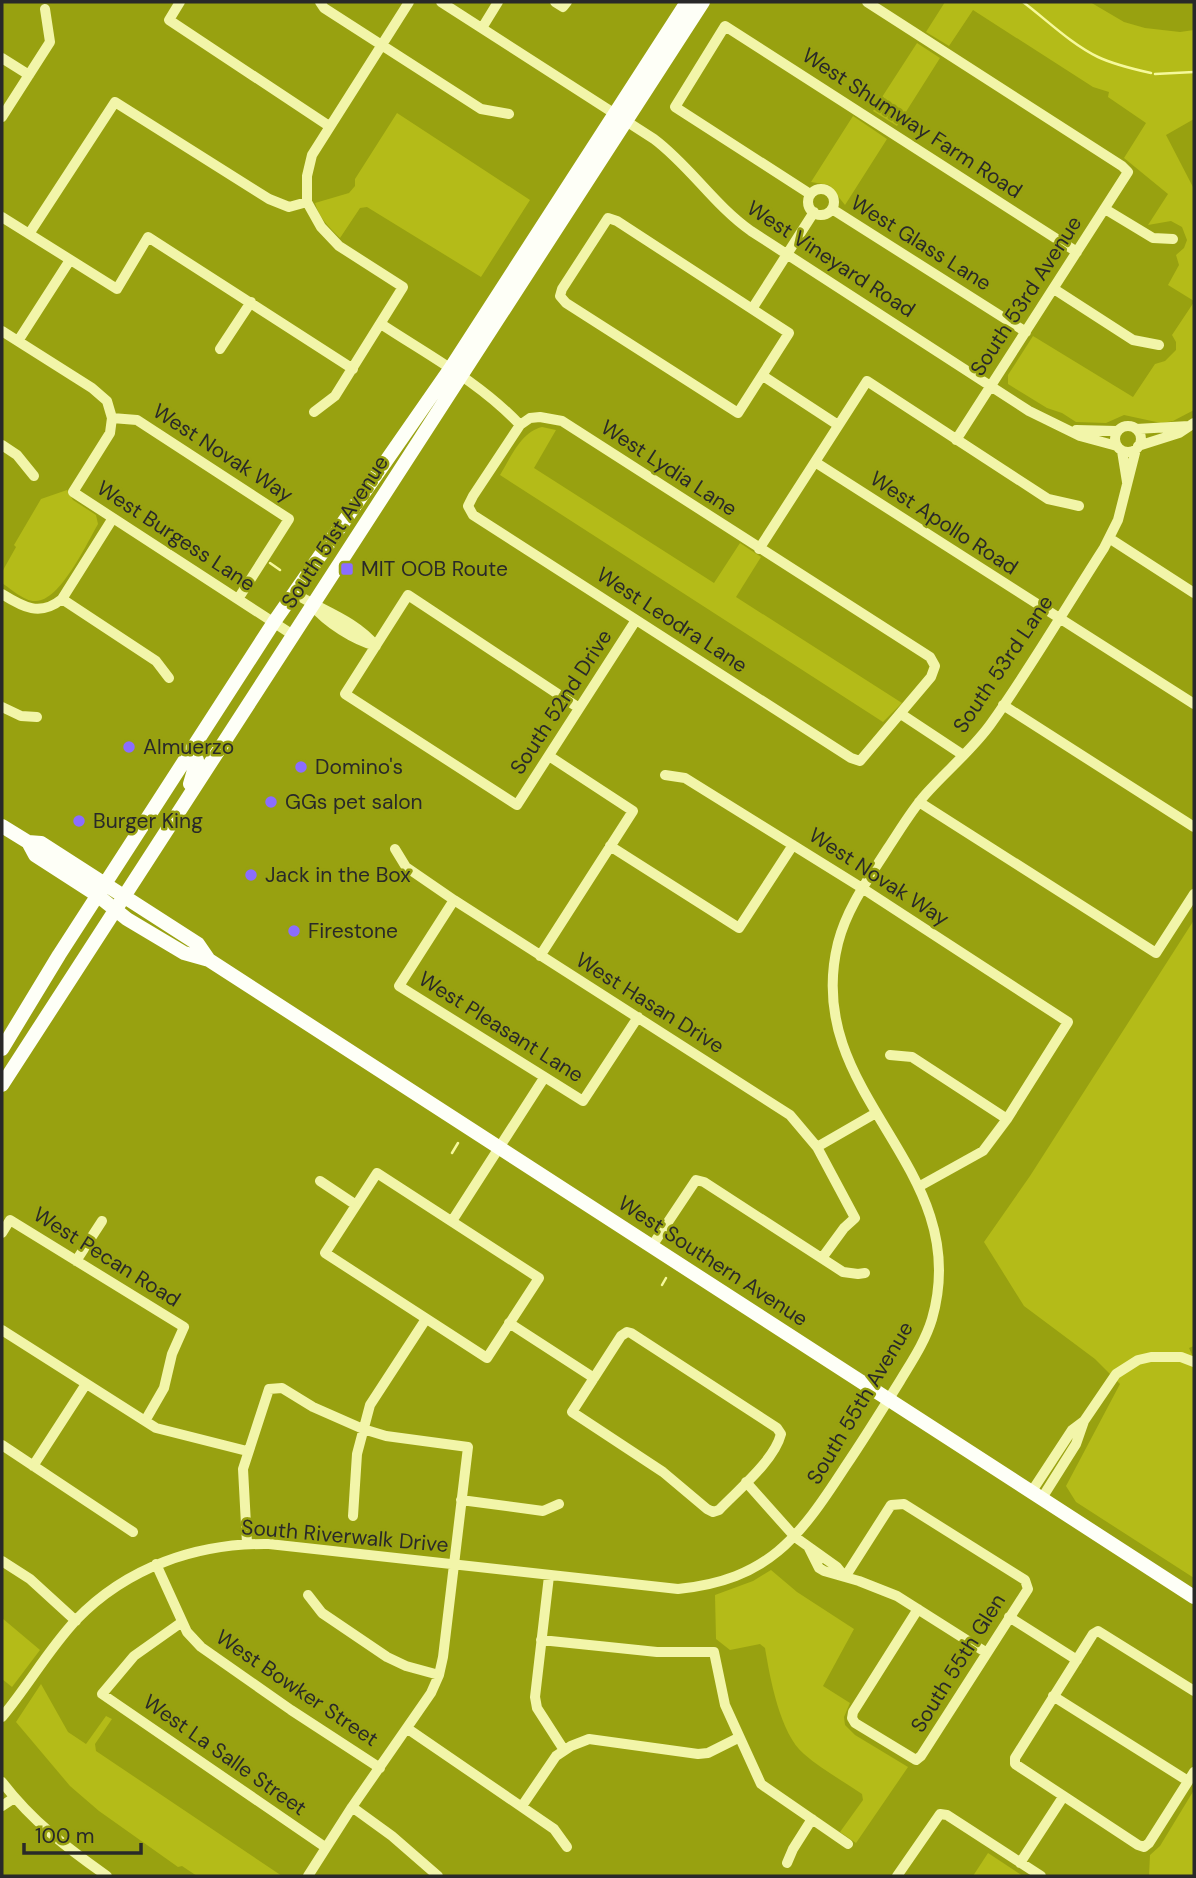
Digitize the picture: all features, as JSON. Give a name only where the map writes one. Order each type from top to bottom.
[{"type":"main road","name":"South 51st Avenue","points":[[621,117],[687,2]]},
{"type":"main road","name":"South 51st Avenue","points":[[2,1085],[293,635],[456,373],[621,117],[703,2]]},
{"type":"main road","name":"South 51st Avenue","points":[[2,1049],[274,622],[456,373]]},
{"type":"main road","points":[[187,799],[197,760],[190,752]]},
{"type":"main road","name":"West Southern Avenue","points":[[2,826],[28,842],[35,855],[101,890],[123,896],[198,944],[209,960]]},
{"type":"main road","name":"West Southern Avenue","points":[[101,890],[115,909],[184,953],[209,960],[1194,1597]]},
{"type":"street","points":[[2,117],[50,42],[42,5],[57,2]]},
{"type":"street","points":[[180,2],[169,20],[329,126]]},
{"type":"street","points":[[320,2],[324,8],[481,108],[509,114]]},
{"type":"street","points":[[314,412],[335,396],[403,287],[339,246],[321,227],[307,202],[307,176],[312,155],[329,126],[410,2]]},
{"type":"street","name":"West Vineyard Road","points":[[441,2],[621,117],[679,159],[738,222],[787,255],[1029,411],[1080,436],[1119,448]]},
{"type":"street","points":[[482,28],[498,2]]},
{"type":"street","name":"South 53rd Avenue","points":[[867,2],[1128,172],[956,440]]},
{"type":"street","name":"West Shumway Farm Road","points":[[810,194],[675,107],[725,26],[1077,253]]},
{"type":"street","points":[[2,58],[29,75]]},
{"type":"street","points":[[29,234],[115,102],[270,199],[289,207],[307,202]]},
{"type":"street","points":[[822,189],[830,192],[834,200],[832,209],[821,215],[814,212],[808,202],[810,194],[822,189]]},
{"type":"street","name":"West Glass Lane","points":[[832,209],[1026,332]]},
{"type":"street","points":[[1105,209],[1153,238],[1173,239]]},
{"type":"street","points":[[752,309],[814,212]]},
{"type":"street","points":[[2,217],[117,289],[148,237],[353,369]]},
{"type":"street","points":[[608,218],[617,220],[752,309],[789,333],[738,413],[566,303],[561,296],[562,289],[608,218]]},
{"type":"street","points":[[18,341],[69,260]]},
{"type":"street","points":[[1054,289],[1133,340],[1159,345]]},
{"type":"street","points":[[219,349],[251,302]]},
{"type":"street","points":[[381,324],[503,407],[520,425]]},
{"type":"street","points":[[2,331],[92,388],[107,401],[112,418]]},
{"type":"street","points":[[762,376],[838,425]]},
{"type":"street","points":[[759,549],[867,382],[1048,499],[1079,506]]},
{"type":"street","name":"West Burgess Lane","points":[[112,418],[110,433],[73,492],[293,635]]},
{"type":"street","name":"West Novak Way","points":[[112,418],[137,420],[289,519],[238,599]]},
{"type":"street","name":"West Lydia Lane","points":[[520,425],[530,418],[562,421],[930,657],[935,666],[931,677],[901,714]]},
{"type":"street","points":[[1073,431],[1117,431],[1126,425],[1136,429],[1191,424]]},
{"type":"street","points":[[1119,448],[1129,452],[1179,433],[1191,424]]},
{"type":"street","name":"West Leodra Lane","points":[[520,425],[468,506],[473,515],[851,758],[860,761],[901,714]]},
{"type":"street","name":"South 53rd Lane","points":[[876,1113],[847,1060],[832,1001],[832,975],[839,939],[848,914],[919,802],[982,735],[1003,705],[1109,538],[1120,512],[1141,439],[1136,429]]},
{"type":"street","name":"South 53rd Lane","points":[[1117,431],[1114,438],[1127,482]]},
{"type":"street","points":[[2,445],[17,455],[34,477]]},
{"type":"street","name":"West Apollo Road","points":[[815,462],[1058,620],[1194,704]]},
{"type":"street","points":[[2,594],[29,609],[50,607],[62,599],[113,518]]},
{"type":"street","points":[[1109,538],[1194,593]]},
{"type":"street","points":[[294,593],[312,605],[328,610],[368,636],[376,646],[408,595],[579,708]]},
{"type":"street","points":[[62,599],[156,661],[169,678]]},
{"type":"street","name":"South 52nd Drive","points":[[376,646],[345,694],[517,805],[636,620]]},
{"type":"street","points":[[1003,705],[1194,827]]},
{"type":"street","points":[[2,707],[20,716],[37,717]]},
{"type":"street","points":[[901,714],[963,755]]},
{"type":"street","points":[[540,956],[633,811],[549,756]]},
{"type":"street","name":"West Novak Way","points":[[665,775],[685,778],[862,888],[1068,1022],[1007,1119]]},
{"type":"street","points":[[919,802],[1156,953],[1194,894]]},
{"type":"street","points":[[610,846],[739,928],[793,845]]},
{"type":"street","name":"West Hasan Drive","points":[[395,849],[406,867],[454,900],[790,1115],[817,1147],[855,1218],[844,1228],[822,1258]]},
{"type":"street","name":"West Pleasant Lane","points":[[454,900],[399,986],[583,1101],[638,1017]]},
{"type":"street","points":[[890,1055],[912,1056],[1007,1119],[982,1151],[920,1186]]},
{"type":"street","points":[[452,1220],[544,1078]]},
{"type":"street","points":[[817,1147],[876,1113]]},
{"type":"street","name":"South 55th Avenue","points":[[750,1570],[782,1550],[817,1510],[929,1330],[938,1295],[940,1269],[930,1209],[920,1186],[876,1113]]},
{"type":"street","points":[[377,1172],[539,1278],[486,1358],[325,1253],[356,1205],[377,1172]]},
{"type":"street","points":[[652,1246],[696,1180],[704,1182],[843,1272],[865,1273]]},
{"type":"street","points":[[320,1181],[356,1205]]},
{"type":"street","name":"West Pecan Road","points":[[2,1233],[10,1220],[184,1327],[172,1354],[164,1388],[145,1421]]},
{"type":"street","points":[[76,1261],[102,1221]]},
{"type":"street","points":[[353,1516],[357,1454],[370,1405],[426,1319]]},
{"type":"street","points":[[509,1323],[594,1378]]},
{"type":"street","points":[[2,1330],[165,1432],[247,1451]]},
{"type":"street","points":[[627,1332],[631,1333],[777,1428],[782,1434],[765,1462],[713,1513],[663,1472],[572,1412],[594,1378],[621,1336],[627,1332]]},
{"type":"street","points":[[1037,1494],[1063,1454],[1080,1437],[1084,1422],[1108,1384],[1126,1366],[1151,1357],[1181,1357],[1194,1362]]},
{"type":"street","points":[[33,1466],[86,1384]]},
{"type":"street","points":[[247,1543],[243,1469],[269,1389],[282,1388],[313,1407],[386,1436],[468,1447],[439,1675],[431,1693],[308,1876]]},
{"type":"street","points":[[2,1446],[133,1532]]},
{"type":"street","points":[[746,1482],[808,1548],[819,1568],[827,1567],[845,1577],[881,1589],[987,1653]]},
{"type":"street","points":[[461,1500],[543,1511],[559,1504]]},
{"type":"street","name":"South 55th Glen","points":[[845,1577],[888,1510],[897,1503],[904,1504],[1025,1580],[1028,1585],[1028,1589],[916,1760],[855,1723],[852,1717],[918,1609]]},
{"type":"street","name":"South Riverwalk Drive","points":[[2,1717],[76,1621],[111,1591],[156,1564],[200,1550],[247,1543],[269,1544],[678,1589],[708,1585],[750,1570]]},
{"type":"street","points":[[2,1561],[30,1579],[76,1621]]},
{"type":"street","name":"West Bowker Street","points":[[156,1564],[182,1622],[201,1647],[380,1768]]},
{"type":"street","points":[[549,1576],[535,1697],[537,1707],[564,1749]]},
{"type":"street","points":[[309,1595],[321,1613],[387,1657],[405,1666],[439,1675]]},
{"type":"street","points":[[1009,1617],[1077,1660]]},
{"type":"street","name":"West La Salle Street","points":[[182,1622],[134,1656],[102,1694],[325,1847]]},
{"type":"street","points":[[1054,1696],[1191,1777],[1144,1846],[1138,1845],[1063,1797],[1015,1764],[1015,1758],[1054,1696],[1077,1660],[1093,1634],[1098,1631],[1194,1691]]},
{"type":"street","points":[[541,1640],[657,1652],[714,1652],[725,1706],[761,1784],[848,1844]]},
{"type":"street","points":[[408,1728],[554,1829],[567,1847]]},
{"type":"street","points":[[522,1806],[556,1756],[564,1749],[589,1739],[698,1754],[708,1753],[738,1738]]},
{"type":"street","points":[[2,1782],[14,1798],[58,1841],[107,1876]]},
{"type":"street","points":[[1020,1863],[1063,1797]]},
{"type":"street","points":[[2,1806],[14,1798]]},
{"type":"street","points":[[352,1807],[392,1836],[438,1876]]},
{"type":"street","points":[[897,1876],[940,1814],[947,1815],[1041,1876]]},
{"type":"street","points":[[788,1863],[793,1849],[812,1819]]},
{"type":"shaded area","points":[[945,2],[1090,2],[1124,22],[1145,28],[1180,32],[1194,30],[1194,119],[1166,135],[1194,189],[1194,301],[1168,285],[1179,265],[1176,255],[1184,248],[1187,240],[1182,227],[1171,221],[1148,225],[1168,194],[1124,158],[1146,123],[1108,97],[1109,92],[1093,87],[973,10],[949,46],[926,32]]},
{"type":"shaded area","points":[[917,43],[940,58],[897,126],[873,111]]},
{"type":"shaded area","points":[[397,113],[530,200],[481,277],[367,207],[360,208],[340,238],[319,213],[315,203],[349,193],[355,186],[355,179]]},
{"type":"shaded area","points":[[853,116],[887,139],[845,205],[829,185],[811,182]]},
{"type":"shaded area","points":[[1194,302],[1194,410],[1173,421],[1161,423],[1124,415],[1106,423],[1076,422],[1008,384],[1008,375],[1033,336],[1133,397],[1155,364],[1165,361],[1176,350],[1172,335]]},
{"type":"shaded area","points":[[542,427],[556,430],[534,468],[714,583],[740,543],[761,557],[736,597],[902,703],[883,722],[500,475],[522,440]]},
{"type":"shaded area","points":[[67,490],[73,500],[96,515],[98,524],[72,570],[54,592],[36,601],[27,599],[2,583],[2,572],[16,547],[14,545],[41,499]]},
{"type":"shaded area","points":[[1194,920],[1194,1346],[1189,1348],[1194,1359],[1194,1578],[1076,1502],[1066,1486],[1120,1384],[1095,1359],[1024,1306],[984,1242],[1030,1176]]},
{"type":"shaded area","points":[[771,1570],[797,1592],[854,1629],[823,1686],[850,1703],[844,1717],[845,1725],[855,1735],[908,1767],[856,1843],[840,1832],[863,1800],[862,1794],[804,1754],[788,1733],[777,1705],[765,1648],[760,1644],[730,1650],[716,1639],[715,1595],[753,1581]]},
{"type":"shaded area","points":[[2,1618],[40,1650],[12,1687],[2,1679]]},
{"type":"shaded area","points":[[41,1684],[68,1732],[86,1744],[106,1716],[112,1719],[95,1744],[96,1751],[282,1876],[197,1876],[182,1866],[178,1867],[99,1811],[70,1786],[16,1722]]},
{"type":"shaded area","points":[[1194,1790],[1194,1876],[1149,1876],[1150,1855],[1160,1846]]},
{"type":"shaded area","points":[[988,1853],[1023,1876],[973,1876]]},
{"type":"waterway","points":[[1023,2],[1088,52],[1111,62],[1151,73]]},
{"type":"waterway","points":[[1155,74],[1194,72]]},
{"type":"waterway","points":[[270,563],[280,570]]},
{"type":"waterway","points":[[452,1153],[458,1143]]},
{"type":"waterway","points":[[662,1285],[666,1278]]},
{"type":"place","name":"MIT OOB Route","points":[[347,569]]},
{"type":"place","name":"Almuerzo","points":[[129,747]]},
{"type":"place","name":"Domino's","points":[[301,767]]},
{"type":"place","name":"GGs pet salon","points":[[271,802]]},
{"type":"place","name":"Burger King","points":[[79,821]]},
{"type":"place","name":"Jack in the Box","points":[[251,875]]},
{"type":"place","name":"Firestone","points":[[294,931]]}]
